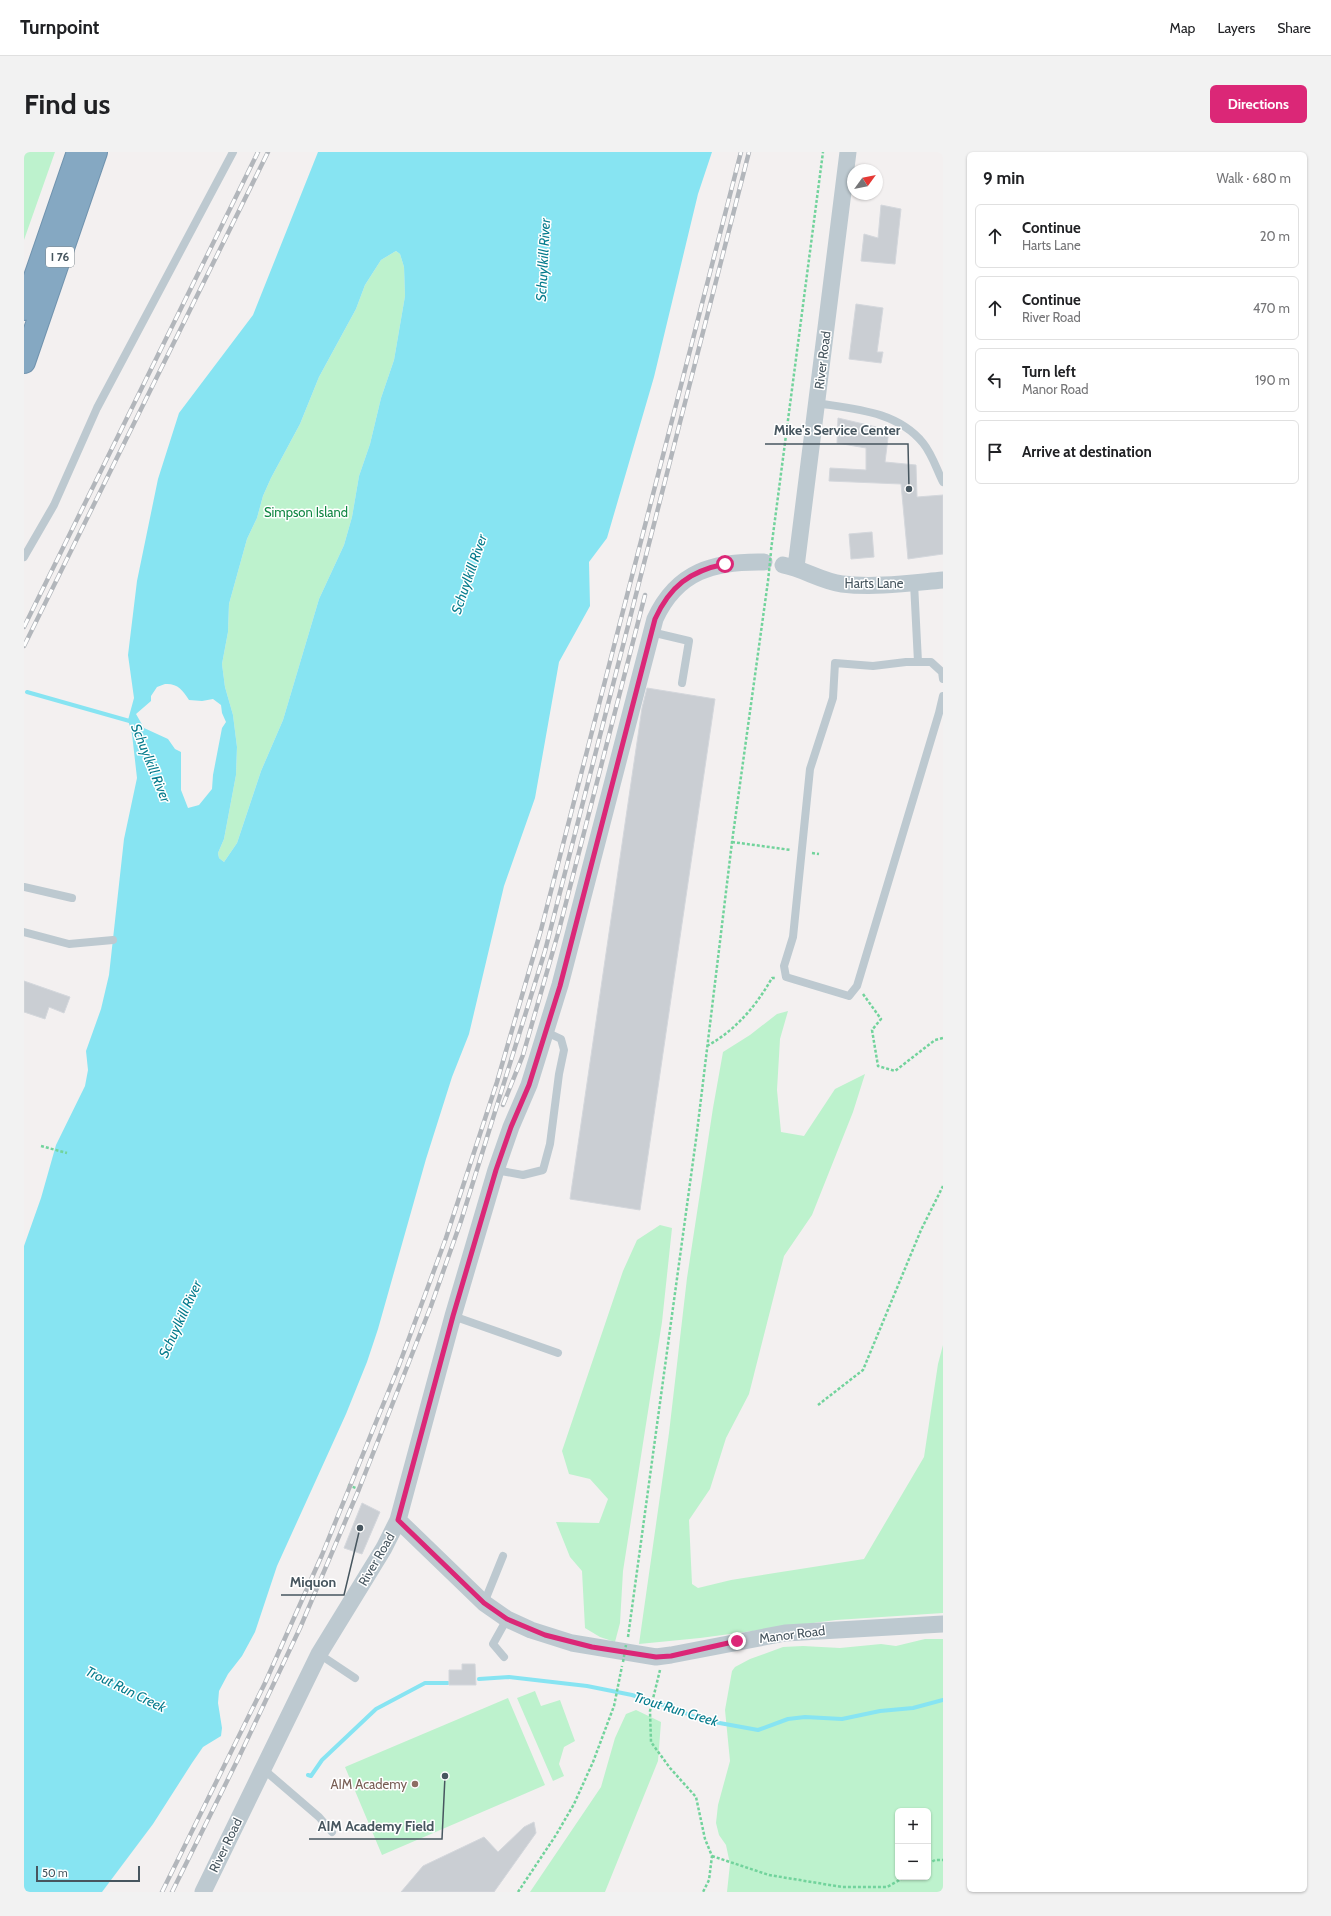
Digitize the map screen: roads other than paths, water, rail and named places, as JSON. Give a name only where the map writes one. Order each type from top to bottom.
[{"type":"highway","name":"I 76","points":[[24,309],[78,152]]},
{"type":"highway","name":"I 76","points":[[24,362],[96,152]]},
{"type":"street","name":"River Road","points":[[790,566],[816,403],[848,152]]},
{"type":"street","name":"River Road","points":[[203,1892],[262,1768],[319,1654],[384,1548],[398,1520],[453,1316],[496,1170],[511,1127],[529,1085],[560,986],[651,632],[661,606],[678,585],[706,568],[748,562],[768,557]]},
{"type":"street","name":"Harts Lane","points":[[790,566],[820,579],[842,584],[863,585],[914,583],[943,580]]},
{"type":"street","name":"Manor Road","points":[[398,1520],[484,1603],[507,1619],[531,1630],[572,1643],[635,1654],[664,1656],[785,1633],[943,1624]]},
{"type":"lane","points":[[24,557],[54,505],[97,408],[233,152]]},
{"type":"lane","points":[[816,403],[869,411],[890,418],[912,433],[924,444],[943,482]]},
{"type":"lane","points":[[914,583],[918,662]]},
{"type":"lane","points":[[651,632],[689,641],[682,683]]},
{"type":"lane","points":[[943,679],[942,672],[932,662],[873,666],[835,663],[833,698],[810,769],[793,937],[784,966],[786,977],[849,996],[857,986],[937,721],[943,696]]},
{"type":"lane","points":[[24,887],[72,898]]},
{"type":"lane","points":[[24,932],[70,944],[113,940]]},
{"type":"lane","points":[[496,1170],[523,1175],[543,1170],[550,1144],[559,1074],[564,1050],[561,1040],[546,1032]]},
{"type":"lane","points":[[453,1316],[558,1353]]},
{"type":"lane","points":[[484,1603],[503,1556]]},
{"type":"lane","points":[[504,1657],[493,1644],[507,1619]]},
{"type":"lane","points":[[319,1654],[355,1678]]},
{"type":"lane","points":[[262,1768],[319,1817],[332,1832]]},
{"type":"water","name":"Schuylkill River","points":[[318,152],[712,152],[698,194],[654,377],[607,538],[589,562],[590,606],[559,662],[535,798],[504,886],[469,1034],[452,1077],[426,1159],[378,1329],[367,1362],[346,1414],[277,1566],[255,1632],[242,1656],[228,1674],[219,1691],[218,1703],[222,1728],[221,1736],[203,1747],[153,1824],[102,1892],[24,1892],[24,1246],[41,1198],[56,1145],[85,1086],[88,1070],[86,1051],[101,1009],[109,975],[124,839],[137,778],[132,734],[128,720],[134,698],[128,655],[137,581],[158,479],[179,413],[253,315]],"holes":[[[396,251],[400,254],[404,267],[405,296],[394,360],[381,398],[370,444],[359,476],[352,517],[344,545],[319,599],[283,720],[261,771],[237,843],[224,862],[219,858],[218,853],[224,839],[236,775],[237,747],[233,715],[225,687],[222,664],[228,632],[229,604],[247,539],[257,518],[263,496],[271,478],[300,424],[319,377],[356,309],[365,285],[381,260]],[[165,684],[176,686],[189,700],[202,701],[213,699],[221,705],[222,713],[226,722],[222,728],[213,775],[212,789],[199,805],[188,808],[181,790],[181,752],[175,749],[168,739],[144,728],[136,714],[151,701],[151,696],[157,687]]]},
{"type":"waterway","name":"Schuylkill River","points":[[27,692],[133,722]]},
{"type":"waterway","name":"Trout Run Creek","points":[[479,1679],[509,1677],[587,1686],[632,1695],[667,1706],[703,1720],[758,1730],[788,1719],[805,1717],[842,1719],[880,1711],[913,1708],[943,1700]]},
{"type":"waterway","name":"Trout Run Creek","points":[[308,1775],[311,1776],[322,1760],[376,1709],[425,1683],[448,1683]]},
{"type":"railway","points":[[24,627],[258,152]]},
{"type":"railway","points":[[24,646],[268,152]]},
{"type":"railway","points":[[162,1892],[265,1683],[322,1555],[398,1368],[446,1238],[497,1082],[541,930],[741,152]]},
{"type":"railway","points":[[172,1892],[239,1757],[300,1628],[359,1489],[431,1306],[461,1221],[545,951],[749,152]]},
{"type":"railway","points":[[503,1105],[523,1055],[559,930],[645,595]]},
{"type":"place","name":"Mike's Service Center","points":[[909,489]]},
{"type":"place","name":"Miquon","points":[[360,1528]]},
{"type":"place","name":"AIM Academy Field","points":[[445,1776]]},
{"type":"place","name":"AIM Academy","points":[[415,1784]]},
{"type":"park label","name":"Simpson Island","points":[[306,512]]}]
